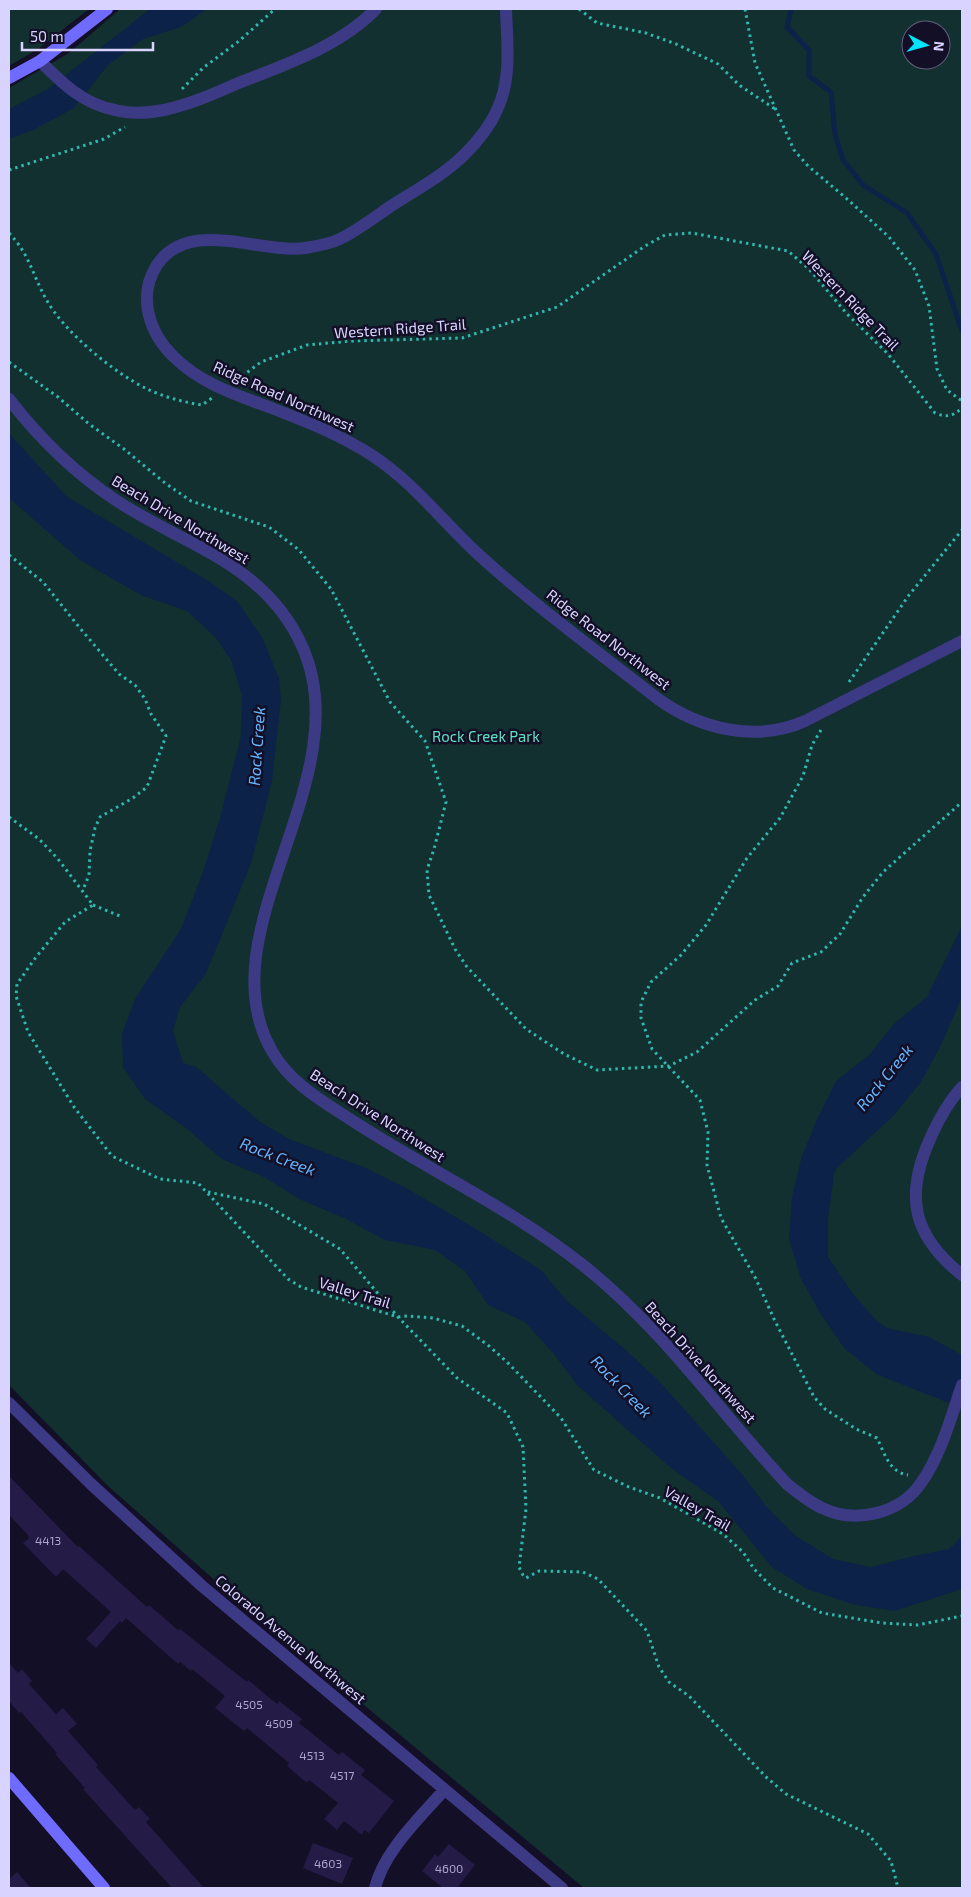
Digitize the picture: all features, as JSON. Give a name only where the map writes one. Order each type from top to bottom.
[{"type":"main road","points":[[9,78],[40,61],[107,9]]},
{"type":"main road","points":[[9,1778],[104,1888]]},
{"type":"street","points":[[40,61],[57,78],[84,99],[104,108],[126,112],[154,112],[187,104],[300,58],[345,34],[376,9]]},
{"type":"street","name":"Ridge Road Northwest","points":[[506,9],[508,66],[504,93],[500,105],[487,128],[473,146],[442,173],[355,230],[330,242],[305,248],[290,249],[218,240],[197,240],[180,245],[160,260],[152,273],[148,287],[147,309],[152,327],[165,348],[176,360],[203,379],[225,390],[330,432],[374,457],[415,490],[478,554],[520,590],[658,699],[681,714],[699,722],[728,730],[748,732],[772,731],[798,725],[962,641]]},
{"type":"street","name":"Beach Drive Northwest","points":[[9,399],[28,423],[56,452],[101,490],[141,516],[229,563],[260,586],[282,612],[302,645],[314,687],[315,738],[308,775],[266,913],[255,970],[255,995],[264,1036],[279,1063],[290,1075],[319,1099],[433,1170],[516,1218],[584,1266],[618,1295],[655,1332],[780,1476],[796,1491],[813,1503],[828,1510],[845,1515],[881,1512],[912,1494],[926,1476],[932,1463],[949,1424],[962,1385]]},
{"type":"street","points":[[962,1087],[948,1106],[926,1146],[918,1172],[916,1198],[920,1223],[927,1238],[941,1258],[962,1275]]},
{"type":"street","name":"Colorado Avenue Northwest","points":[[9,1403],[90,1484],[202,1586],[562,1888]]},
{"type":"street","points":[[375,1888],[380,1871],[388,1856],[444,1790]]},
{"type":"path","points":[[176,94],[203,68],[239,41],[276,9]]},
{"type":"path","points":[[579,9],[597,23],[646,33],[676,44],[718,64],[739,85],[775,109]]},
{"type":"path","points":[[745,9],[755,63],[794,150],[808,166],[889,237],[915,270],[929,306],[936,369],[947,390],[962,401]]},
{"type":"path","points":[[9,170],[104,138],[129,125]]},
{"type":"path","name":"Western Ridge Trail","points":[[9,233],[31,265],[46,300],[70,330],[123,375],[149,390],[182,402],[202,404],[225,390],[260,362],[307,345],[462,338],[557,307],[645,246],[665,235],[692,234],[788,251],[809,269],[847,314],[888,354],[935,413],[944,417],[954,415],[962,408]]},
{"type":"path","points":[[9,362],[58,397],[89,424],[191,501],[269,527],[299,550],[331,589],[390,702],[425,741],[446,802],[427,870],[429,895],[459,955],[467,967],[526,1029],[564,1054],[597,1070],[669,1066],[697,1052],[755,1000],[778,986],[792,963],[821,952],[840,934],[863,897],[883,872],[962,802]]},
{"type":"path","points":[[932,1463],[913,1474],[899,1473],[889,1464],[877,1438],[856,1430],[825,1409],[814,1397],[756,1280],[721,1218],[707,1165],[708,1132],[700,1100],[652,1049],[641,1018],[640,1002],[651,982],[681,955],[706,925],[747,858],[780,818],[804,776],[812,745],[833,706],[909,595],[962,530]]},
{"type":"path","points":[[9,555],[43,582],[119,674],[135,685],[166,736],[147,787],[133,798],[100,817],[95,828],[90,850],[89,875],[83,890]]},
{"type":"path","points":[[9,817],[39,839],[83,890],[93,905],[120,916]]},
{"type":"path","name":"Valley Trail","points":[[93,905],[65,922],[36,957],[17,984],[16,996],[28,1032],[74,1107],[112,1156],[160,1179],[198,1183],[288,1279],[301,1287],[398,1317],[433,1318],[462,1326],[507,1362],[561,1418],[594,1470],[629,1487],[660,1498],[723,1534],[743,1552],[754,1569],[773,1588],[822,1612],[882,1623],[916,1625],[962,1616]]},
{"type":"path","points":[[207,1192],[264,1204],[340,1249],[398,1317],[457,1378],[507,1413],[523,1447],[526,1510],[519,1567],[523,1575],[526,1578],[539,1571],[583,1572],[598,1578],[648,1632],[659,1667],[669,1682],[689,1696],[766,1777],[786,1794],[868,1834],[891,1861],[898,1888]]},
{"type":"green space","points":[[9,9],[89,9],[38,49],[9,66]]},
{"type":"green space","name":"Rock Creek Park","points":[[120,9],[962,9],[962,1888],[584,1888],[227,1591],[108,1486],[9,1385],[9,88],[69,53]]},
{"type":"water","points":[[150,9],[207,9],[181,27],[143,39],[108,65],[74,108],[35,129],[9,139],[9,109],[48,89]]},
{"type":"water","name":"Rock Creek","points":[[9,433],[66,496],[205,579],[237,601],[263,639],[279,679],[281,700],[272,781],[251,863],[221,937],[205,975],[180,1007],[173,1030],[183,1063],[196,1067],[260,1122],[289,1139],[366,1168],[406,1188],[541,1270],[566,1300],[658,1380],[741,1473],[766,1506],[796,1536],[833,1559],[871,1567],[949,1549],[962,1536],[962,1589],[895,1611],[856,1605],[807,1589],[772,1567],[718,1501],[672,1469],[577,1385],[554,1354],[525,1322],[488,1305],[465,1271],[435,1250],[385,1240],[344,1218],[299,1199],[266,1178],[222,1159],[186,1128],[145,1099],[123,1067],[122,1034],[135,999],[181,929],[203,872],[220,818],[241,736],[242,695],[231,660],[216,638],[187,611],[141,595],[80,560],[9,498]]},
{"type":"water","name":"Rock Creek","points":[[962,926],[962,997],[941,1045],[921,1082],[894,1115],[836,1169],[828,1219],[828,1257],[853,1294],[877,1321],[887,1328],[929,1337],[962,1355],[962,1408],[878,1375],[845,1349],[822,1316],[801,1279],[789,1239],[792,1197],[802,1156],[818,1117],[836,1081],[869,1055],[895,1023],[927,997]]},
{"type":"building","points":[[9,1476],[78,1547],[147,1607],[149,1605],[178,1630],[180,1629],[277,1704],[279,1701],[302,1719],[299,1723],[339,1755],[342,1752],[365,1770],[361,1775],[394,1801],[369,1833],[364,1830],[362,1835],[344,1821],[337,1830],[324,1819],[338,1803],[309,1780],[307,1783],[287,1766],[289,1763],[247,1728],[244,1731],[215,1708],[225,1696],[192,1669],[191,1671],[180,1662],[178,1664],[126,1618],[122,1623],[120,1621],[96,1648],[86,1639],[111,1612],[63,1569],[56,1577],[23,1543],[29,1538],[28,1535],[9,1515]]},
{"type":"building","points":[[9,1663],[18,1673],[22,1669],[32,1681],[29,1684],[56,1714],[63,1708],[77,1724],[68,1731],[98,1765],[96,1767],[135,1810],[139,1807],[150,1819],[146,1822],[204,1888],[172,1888],[83,1789],[85,1788],[55,1754],[57,1753],[9,1701]]},
{"type":"building","points":[[313,1843],[353,1858],[342,1884],[303,1868]]},
{"type":"building","points":[[449,1844],[475,1865],[457,1888],[443,1888],[422,1871],[435,1854],[438,1857]]},
{"type":"building","points":[[17,1872],[31,1888],[9,1888],[9,1879]]},
{"type":"waterway","points":[[791,9],[787,27],[809,50],[809,76],[831,92],[835,134],[843,160],[863,185],[907,213],[936,254],[962,331]]}]
